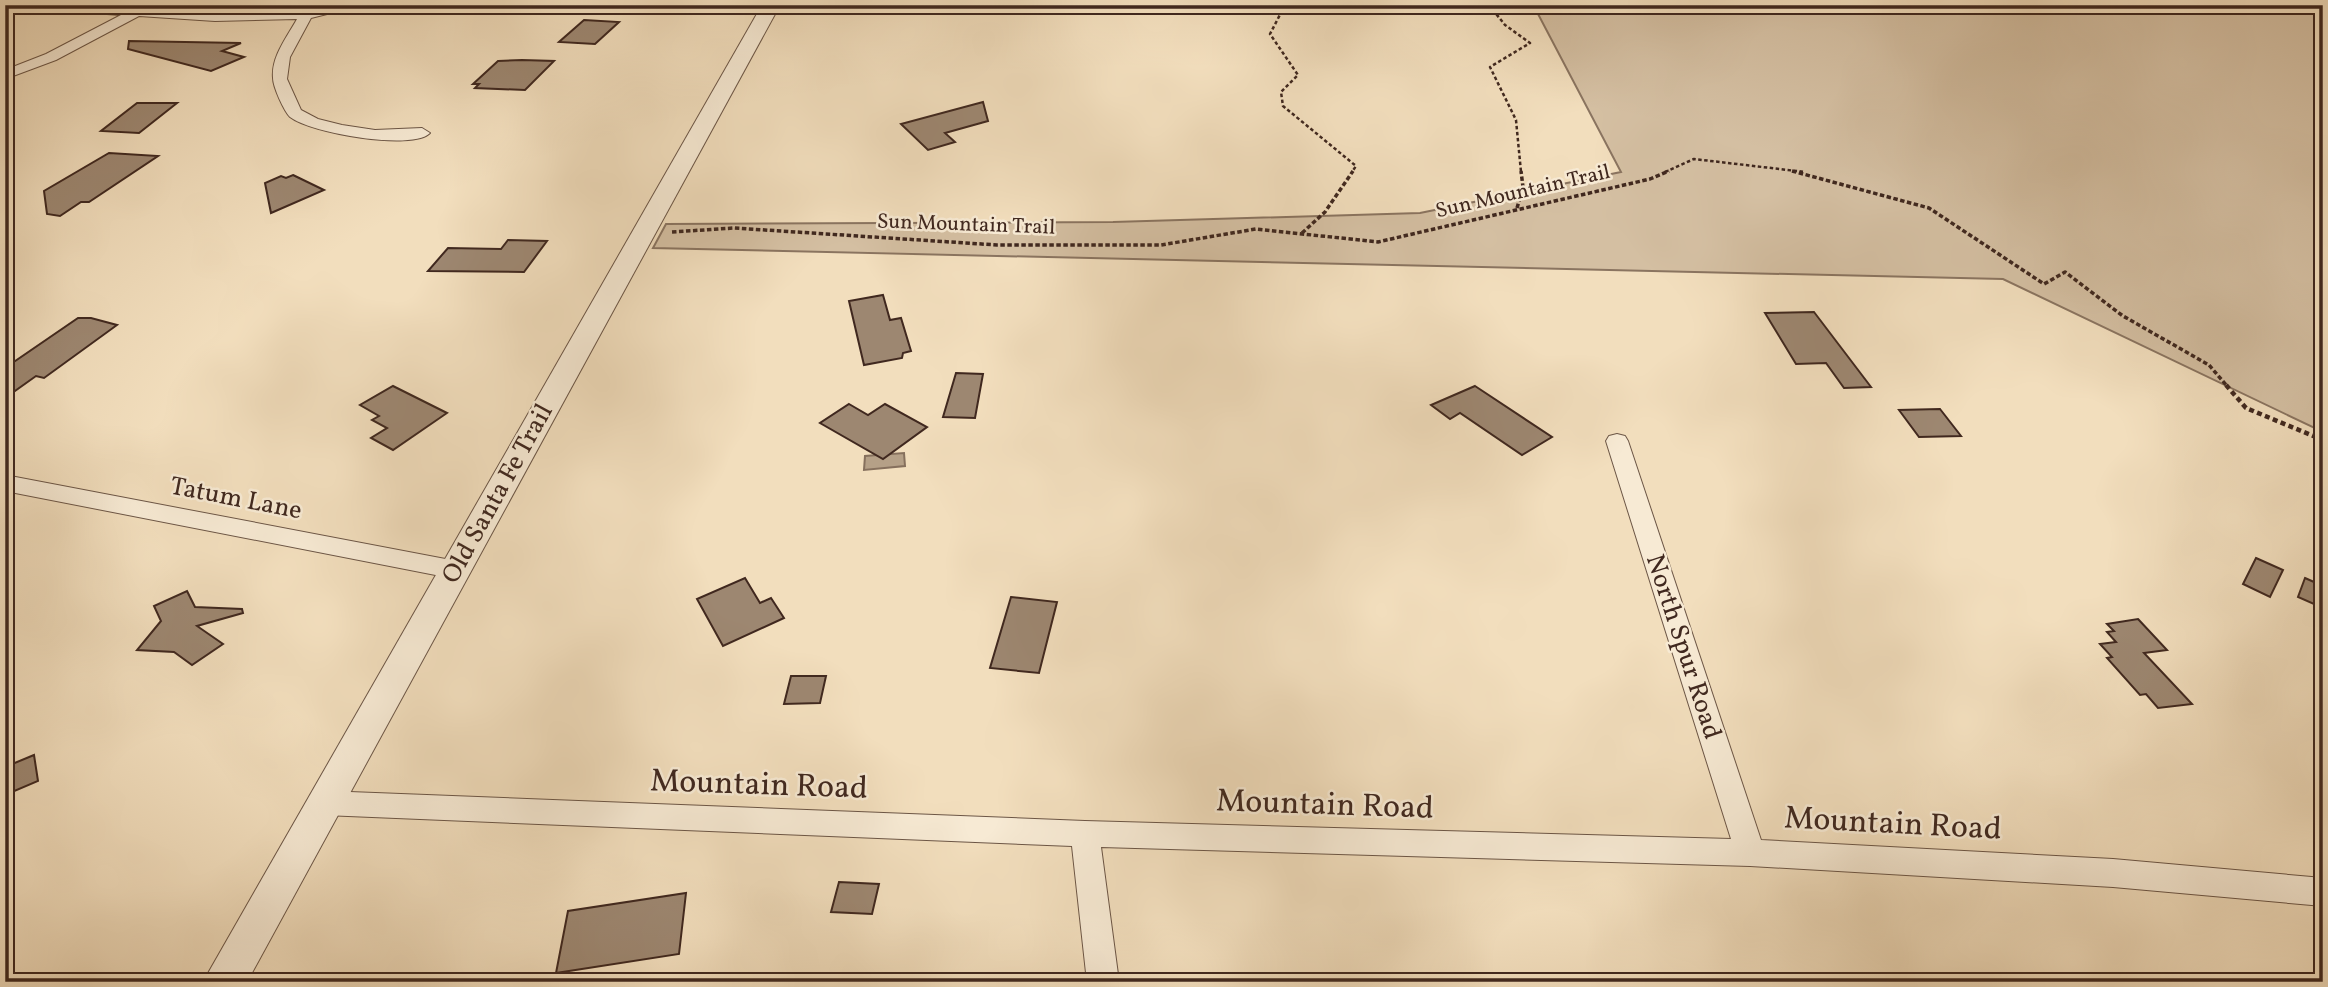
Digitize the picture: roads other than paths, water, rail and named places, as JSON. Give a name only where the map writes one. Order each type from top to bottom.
[{"type":"street","points":[[36,5],[215,17],[306,15],[356,5]]},
{"type":"street","name":"Old Santa Fe Trail","points":[[224,982],[771,5]]},
{"type":"street","points":[[5,75],[51,57],[134,13]]},
{"type":"street","points":[[306,15],[283,57],[280,79],[295,113],[312,122],[341,130],[375,135],[422,133]]},
{"type":"street","name":"North Spur Road","points":[[1617,441],[1750,853]]},
{"type":"street","name":"Tatum Lane","points":[[5,483],[456,570]]},
{"type":"street","name":"Mountain Road","points":[[324,803],[1085,834],[1750,853],[2113,873],[2323,892]]},
{"type":"street","points":[[1085,834],[1103,982]]}]
